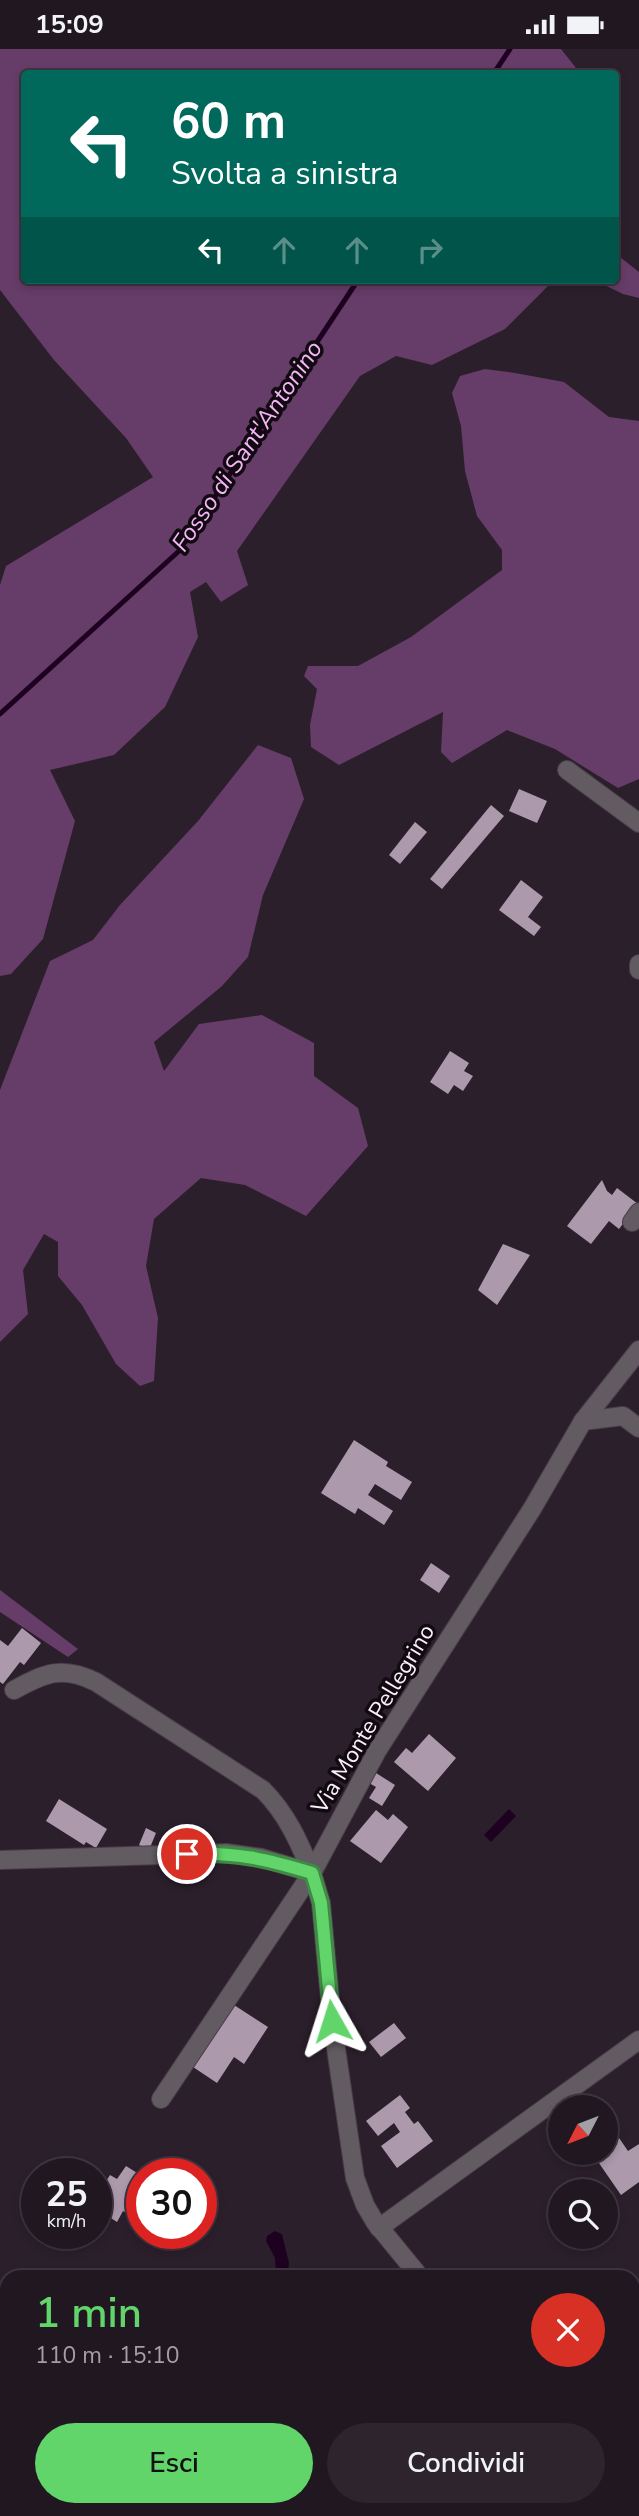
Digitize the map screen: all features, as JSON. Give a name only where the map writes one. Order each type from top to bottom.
[{"type":"street","points":[[567,771],[639,823]]},
{"type":"street","points":[[639,964],[639,970]]},
{"type":"street","name":"Via Monte Pellegrino","points":[[161,2099],[312,1873],[377,1751],[532,1509],[583,1421],[639,1350]]},
{"type":"street","points":[[583,1421],[623,1416],[639,1428]]},
{"type":"street","points":[[14,1690],[42,1675],[56,1672],[78,1674],[96,1682],[263,1790],[279,1807],[291,1825],[312,1873],[321,1903],[331,2010],[353,2169],[365,2205],[379,2228],[414,2270]]},
{"type":"street","points":[[0,1860],[226,1853],[262,1858],[312,1873]]},
{"type":"street","points":[[379,2228],[639,2040]]},
{"type":"shaded area","points":[[0,49],[561,49],[576,68],[21,70],[21,284],[550,284],[505,329],[432,365],[396,356],[360,376],[237,551],[248,585],[221,602],[206,582],[190,592],[198,637],[165,707],[114,755],[50,770],[75,821],[43,939],[11,974],[0,976],[0,585],[6,566],[153,477],[126,438],[54,360],[0,290]]},
{"type":"shaded area","points":[[619,256],[639,272],[639,298],[602,284],[619,284]]},
{"type":"shaded area","points":[[485,369],[564,382],[609,417],[639,421],[639,779],[618,788],[555,749],[507,730],[452,763],[441,752],[443,712],[339,765],[311,747],[310,725],[317,689],[304,676],[308,666],[358,666],[411,637],[502,570],[502,550],[477,516],[465,471],[461,426],[452,393],[460,376]]},
{"type":"shaded area","points":[[258,745],[291,758],[304,799],[263,895],[248,957],[222,986],[154,1042],[164,1071],[199,1024],[262,1015],[314,1043],[314,1076],[358,1108],[368,1146],[306,1216],[245,1185],[201,1178],[154,1219],[146,1266],[158,1318],[154,1381],[140,1386],[116,1364],[82,1305],[58,1276],[58,1242],[44,1234],[23,1270],[28,1314],[0,1342],[0,1090],[50,961],[93,940],[120,905],[198,821]]},
{"type":"shaded area","points":[[0,1590],[78,1649],[68,1657],[0,1612]]},
{"type":"shaded area","points":[[509,1809],[516,1816],[491,1842],[484,1835]]},
{"type":"shaded area","points":[[275,2231],[282,2234],[288,2270],[276,2270],[275,2258],[266,2241],[267,2236]]},
{"type":"building","points":[[519,789],[547,801],[537,823],[509,811]]},
{"type":"building","points":[[491,805],[504,816],[442,889],[430,879]]},
{"type":"building","points":[[415,822],[427,832],[400,864],[389,855]]},
{"type":"building","points":[[521,880],[543,897],[528,917],[541,927],[534,936],[499,910]]},
{"type":"building","points":[[450,1051],[469,1063],[464,1071],[473,1076],[463,1091],[454,1085],[448,1094],[430,1082]]},
{"type":"building","points":[[602,1180],[612,1195],[617,1188],[638,1204],[619,1229],[609,1221],[591,1244],[567,1226]]},
{"type":"building","points":[[503,1244],[530,1255],[497,1305],[478,1290]]},
{"type":"building","points":[[354,1440],[388,1462],[386,1466],[412,1482],[401,1500],[375,1484],[368,1495],[393,1511],[384,1525],[358,1508],[355,1514],[321,1493]]},
{"type":"building","points":[[431,1563],[450,1576],[439,1593],[420,1580]]},
{"type":"building","points":[[22,1628],[41,1643],[24,1665],[20,1662],[3,1684],[0,1682],[0,1640],[8,1646]]},
{"type":"building","points":[[429,1734],[456,1758],[428,1791],[394,1762],[406,1748],[412,1753]]},
{"type":"building","points":[[376,1773],[395,1785],[382,1806],[369,1798],[376,1787],[369,1783]]},
{"type":"building","points":[[59,1799],[107,1829],[96,1848],[86,1842],[84,1845],[46,1821]]},
{"type":"building","points":[[376,1810],[388,1820],[393,1814],[408,1827],[381,1863],[350,1841]]},
{"type":"building","points":[[146,1828],[156,1833],[149,1850],[139,1845]]},
{"type":"building","points":[[234,2005],[268,2027],[244,2064],[234,2057],[217,2083],[193,2067]]},
{"type":"building","points":[[394,2023],[406,2038],[381,2057],[369,2042]]},
{"type":"building","points":[[400,2095],[410,2108],[405,2112],[414,2124],[418,2121],[433,2141],[397,2168],[381,2146],[400,2132],[394,2123],[378,2136],[366,2121]]},
{"type":"building","points":[[618,2136],[628,2151],[639,2144],[639,2182],[621,2195],[618,2191],[618,2179],[610,2179],[600,2165],[618,2165]]},
{"type":"building","points":[[126,2166],[126,2213],[123,2211],[117,2222],[112,2219],[112,2176],[117,2179]]},
{"type":"waterway","name":"Fosso di Sant'Antonino","points":[[496,70],[510,49]]},
{"type":"waterway","name":"Fosso di Sant'Antonino","points":[[0,714],[179,551],[355,284]]},
{"type":"route","points":[[187,1854],[226,1853],[253,1856],[312,1873],[318,1887],[323,1917],[332,2021]]}]
